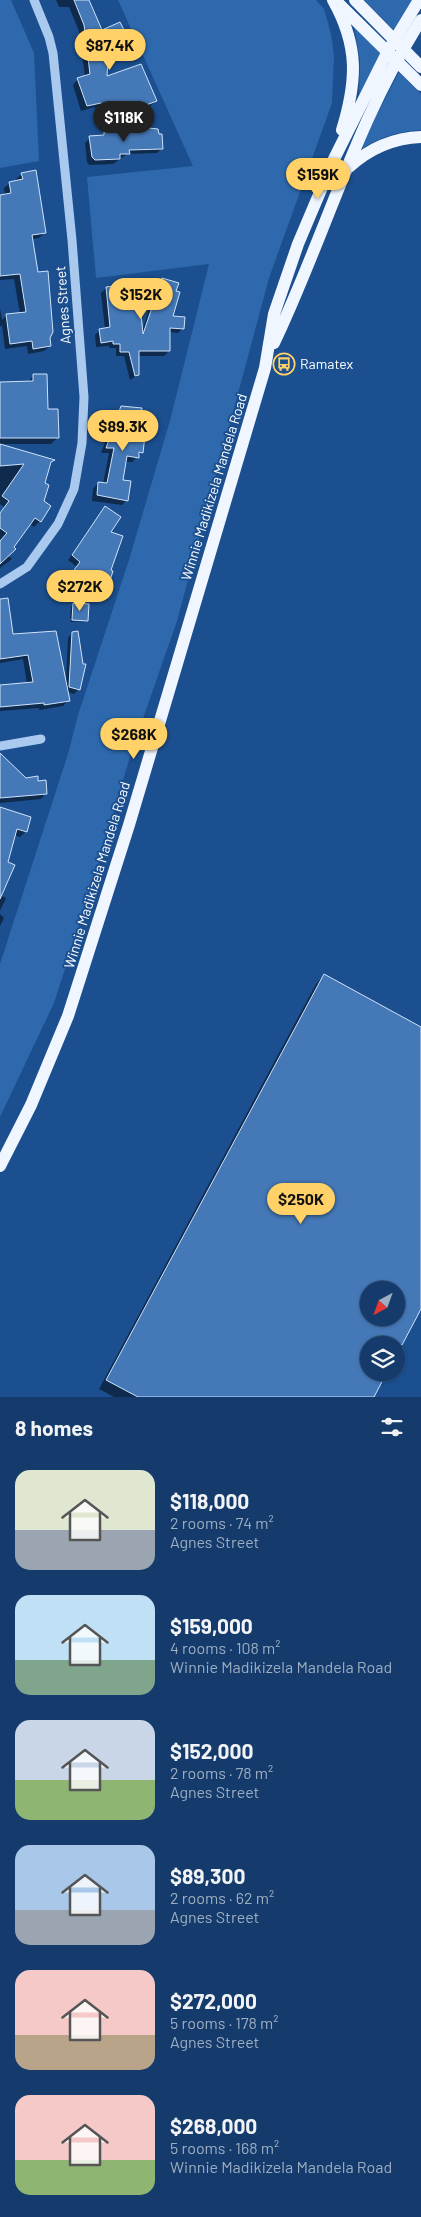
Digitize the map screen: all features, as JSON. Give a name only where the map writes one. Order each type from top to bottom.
[{"type":"main road","points":[[334,0],[396,50],[421,67]]},
{"type":"main road","points":[[334,0],[346,30],[352,54],[354,77],[351,99],[334,159]]},
{"type":"main road","points":[[355,0],[396,50],[421,85]]},
{"type":"main road","name":"Winnie Madikizela Mandela Road","points":[[0,1166],[31,1105],[68,1016],[134,808],[269,354],[288,312],[344,171],[419,0]]},
{"type":"main road","name":"Winnie Madikizela Mandela Road","points":[[269,354],[274,314],[286,276],[334,159],[396,50],[421,20]]},
{"type":"main road","points":[[344,171],[360,157],[388,143],[421,137]]},
{"type":"street","name":"Agnes Street","points":[[0,584],[27,567],[58,524],[74,489],[82,443],[84,397],[72,240],[53,53],[49,37],[34,0]]},
{"type":"street","points":[[0,746],[41,739]]},
{"type":"shaded area","points":[[0,0],[11,0],[34,53],[39,161],[0,168]]},
{"type":"shaded area","points":[[118,0],[316,0],[324,9],[331,34],[334,56],[332,103],[269,278],[177,621],[132,750],[54,1003],[0,1117],[0,964],[129,560],[171,417],[209,264],[96,278],[87,177],[193,166]]},
{"type":"shaded area","points":[[364,0],[412,0],[394,30]]},
{"type":"shaded area","points":[[354,26],[382,52],[359,95],[360,60]]},
{"type":"shaded area","points":[[399,72],[421,94],[421,130],[388,136],[358,151]]},
{"type":"building","points":[[74,0],[89,0],[102,30],[120,22],[126,34],[109,42],[107,76],[141,64],[157,101],[103,121],[101,103],[87,106],[77,78],[90,74],[84,25]]},
{"type":"building","points":[[148,128],[158,129],[159,134],[162,134],[163,149],[129,150],[130,154],[120,154],[120,159],[95,160],[92,157],[89,136],[104,135],[104,132]]},
{"type":"building","points":[[36,170],[46,233],[32,235],[38,272],[48,271],[53,332],[50,338],[51,346],[33,349],[32,341],[10,344],[6,314],[26,312],[20,274],[0,276],[0,195],[11,193],[9,182],[23,179],[21,173]]},
{"type":"building","points":[[162,278],[179,283],[176,291],[180,292],[173,316],[185,317],[184,329],[170,328],[170,351],[139,351],[139,375],[135,376],[129,352],[120,352],[120,344],[113,344],[113,341],[101,343],[99,329],[110,327],[106,287],[138,283],[143,334]]},
{"type":"building","points":[[33,374],[47,374],[48,409],[58,409],[59,438],[0,438],[0,382],[33,381]]},
{"type":"building","points":[[121,406],[142,408],[140,425],[146,426],[143,453],[139,452],[139,458],[127,456],[123,480],[131,481],[128,501],[97,495],[98,482],[107,483],[114,448],[106,448]]},
{"type":"building","points":[[0,444],[55,460],[51,462],[45,483],[49,485],[44,501],[51,506],[41,522],[35,518],[14,547],[16,549],[0,564],[0,541],[7,533],[0,528],[0,513],[9,501],[2,496],[24,464],[0,466]]},
{"type":"building","points":[[105,506],[121,517],[111,532],[123,536],[111,570],[113,571],[106,593],[74,570],[80,562],[72,555]]},
{"type":"building","points":[[8,598],[13,634],[56,631],[70,701],[44,705],[44,703],[0,707],[0,685],[33,682],[28,655],[0,659],[0,599]]},
{"type":"building","points":[[73,603],[89,604],[88,621],[72,620]]},
{"type":"building","points":[[78,631],[83,664],[86,664],[80,690],[69,687],[72,632]]},
{"type":"building","points":[[0,753],[26,778],[38,776],[38,781],[46,780],[47,794],[0,798]]},
{"type":"building","points":[[0,807],[31,817],[27,832],[17,829],[8,862],[15,865],[0,899]]},
{"type":"building","points":[[324,974],[421,1027],[421,1309],[405,1339],[405,1336],[360,1336],[360,1381],[382,1381],[374,1397],[138,1397],[106,1380]]},
{"type":"place","name":"Ramatex","points":[[284,364]]}]
